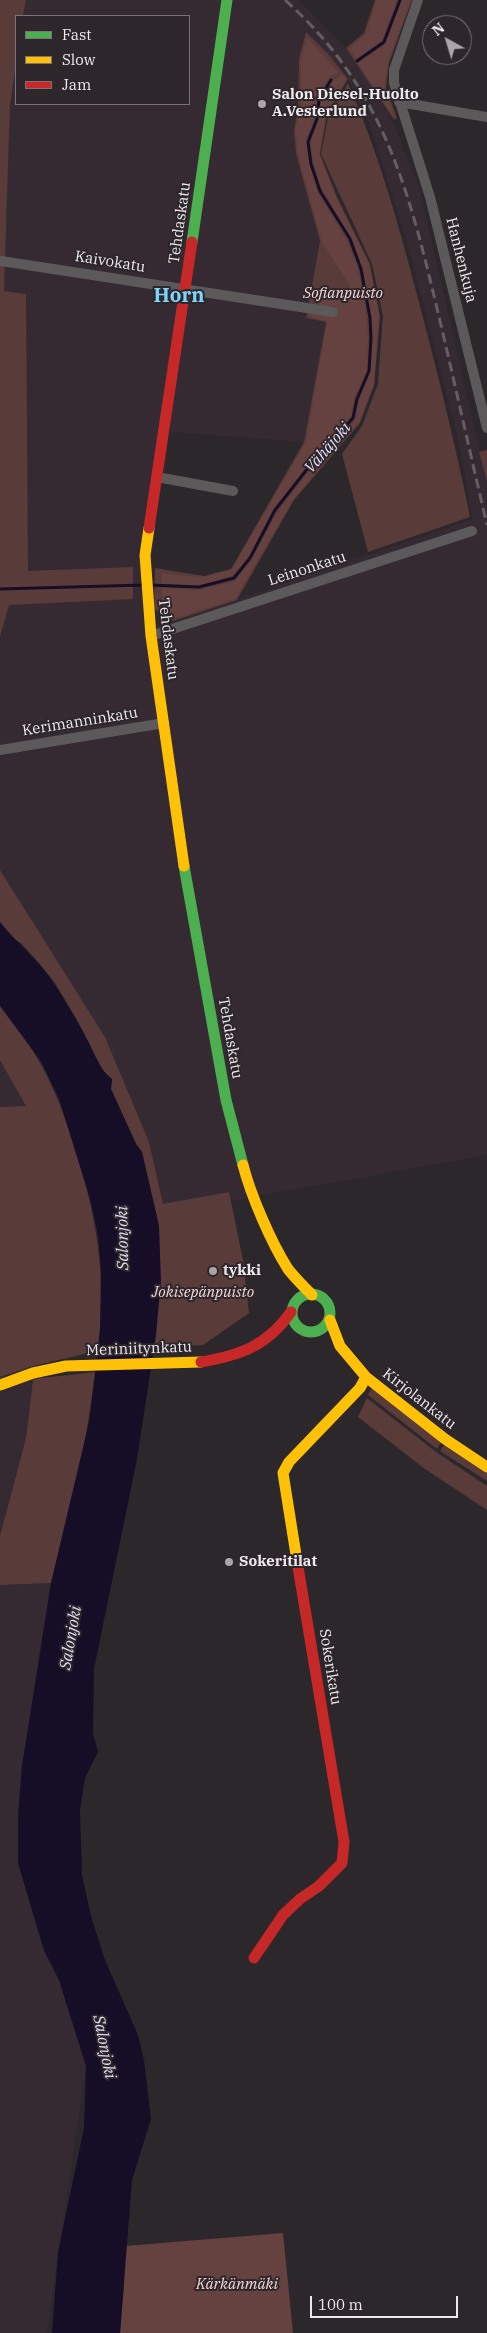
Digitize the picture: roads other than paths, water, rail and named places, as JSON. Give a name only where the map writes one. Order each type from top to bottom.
[{"type":"street","name":"Tehdaskatu","points":[[227,0],[145,555],[147,594],[151,636],[182,855],[226,1100],[247,1181],[275,1244],[289,1270],[312,1294]]},
{"type":"street","name":"Hanhenkuja","points":[[418,0],[394,70],[394,83],[430,197],[487,425]]},
{"type":"street","points":[[399,102],[487,117]]},
{"type":"street","name":"Kaivokatu","points":[[1,261],[334,312]]},
{"type":"street","points":[[157,477],[233,491]]},
{"type":"street","name":"Leinonkatu","points":[[151,636],[472,531]]},
{"type":"street","name":"Kerimanninkatu","points":[[0,750],[164,723]]},
{"type":"street","name":"Tehdaskatu","points":[[289,1270],[293,1307]]},
{"type":"street","points":[[312,1294],[328,1304],[331,1312],[326,1328],[309,1331],[294,1322],[293,1307],[303,1295],[312,1294]]},
{"type":"street","name":"Meriniitynkatu","points":[[0,1385],[30,1373],[67,1366],[181,1363],[221,1359],[249,1348],[275,1333],[293,1307]]},
{"type":"street","name":"Kirjolankatu","points":[[330,1320],[340,1346],[366,1377],[445,1439],[487,1467]]},
{"type":"street","name":"Meriniitynkatu","points":[[275,1333],[309,1331]]},
{"type":"street","name":"Kirjolankatu","points":[[309,1331],[340,1346]]},
{"type":"street","name":"Sokerikatu","points":[[254,1958],[284,1916],[300,1899],[319,1886],[342,1863],[344,1842],[329,1762],[283,1473],[289,1462],[360,1388],[366,1377]]},
{"type":"water","name":"Salonjoki","points":[[0,922],[49,976],[88,1041],[101,1067],[112,1079],[111,1089],[136,1144],[142,1152],[159,1226],[161,1281],[156,1335],[137,1459],[94,1669],[93,1734],[98,1752],[85,1778],[80,1810],[82,1875],[91,1916],[105,1960],[138,2035],[144,2060],[151,2119],[132,2180],[120,2333],[52,2333],[58,2252],[84,2128],[86,2066],[59,1980],[44,1950],[18,1863],[18,1815],[22,1766],[51,1583],[89,1422],[100,1332],[101,1269],[98,1236],[91,1202],[59,1099],[42,1063],[0,1006]]},
{"type":"waterway","name":"Vähäjoki","points":[[357,61],[384,42],[400,0]]},
{"type":"waterway","name":"Vähäjoki","points":[[150,585],[199,587],[234,578],[250,558],[275,510],[308,468],[353,418],[357,399],[369,371],[370,318],[361,269],[350,239],[320,191],[311,164],[308,142],[317,119],[319,100],[331,80]]},
{"type":"waterway","name":"Vähäjoki","points":[[0,589],[144,585]]},
{"type":"railway","points":[[285,0],[319,34],[348,70],[371,108],[389,147],[404,188],[429,275],[487,525]]},
{"type":"place","name":"Salon Diesel-Huolto A.Vesterlund","points":[[262,104]]},
{"type":"place","name":"tykki","points":[[213,1271]]},
{"type":"place","name":"Sokeritilat","points":[[229,1562]]},
{"type":"district","name":"Horn","points":[[179,296]]},
{"type":"park label","name":"Sofianpuisto","points":[[343,294]]},
{"type":"park label","name":"Jokisepänpuisto","points":[[203,1293]]},
{"type":"park label","name":"Kärkänmäki","points":[[237,2285]]}]
